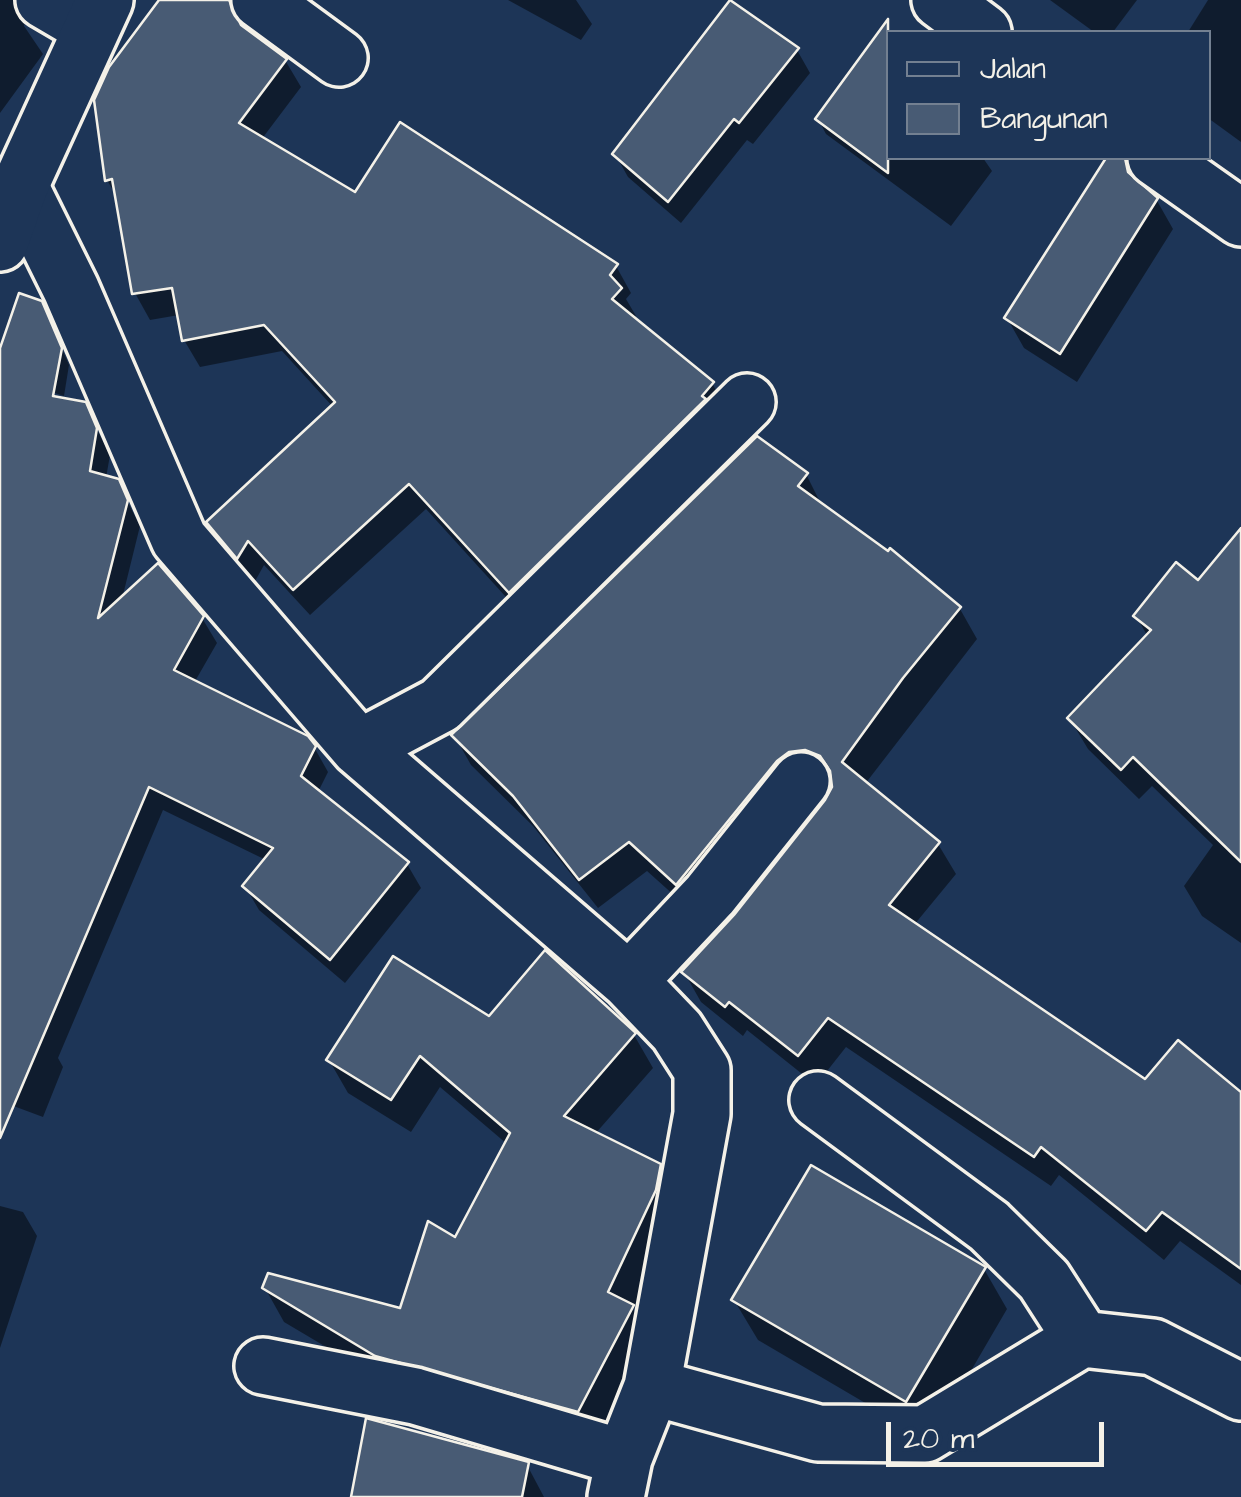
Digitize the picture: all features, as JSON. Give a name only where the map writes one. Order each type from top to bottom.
[{"type":"street","points":[[0,244],[20,186],[98,14],[44,0]]},
{"type":"street","points":[[260,0],[339,58]]},
{"type":"street","points":[[1159,160],[1241,218]]},
{"type":"street","points":[[20,186],[71,289],[179,539],[359,748],[629,980],[677,1031],[702,1070],[702,1114],[652,1388],[620,1477],[415,1396],[263,1366]]},
{"type":"street","points":[[359,748],[440,704],[746,402]]},
{"type":"street","points":[[629,980],[710,895],[802,781]]},
{"type":"street","points":[[818,1100],[989,1226],[1044,1280],[1082,1339]]},
{"type":"street","points":[[652,1388],[818,1433],[925,1434],[1082,1339],[1153,1347],[1241,1392]]},
{"type":"building","points":[[159,0],[229,0],[241,25],[287,59],[239,123],[355,192],[400,122],[618,264],[610,275],[622,288],[612,299],[714,382],[702,396],[706,399],[509,593],[409,484],[293,590],[248,541],[237,559],[206,522],[335,402],[264,325],[182,341],[172,288],[132,294],[112,179],[105,181],[94,100],[109,67]]},
{"type":"building","points":[[730,0],[799,48],[739,123],[734,119],[668,202],[612,154]]},
{"type":"building","points":[[888,19],[888,173],[815,119]]},
{"type":"building","points":[[1105,160],[1125,160],[1128,172],[1158,198],[1060,354],[1004,318]]},
{"type":"building","points":[[19,293],[42,301],[62,348],[53,396],[86,402],[97,428],[90,471],[119,479],[128,500],[98,618],[158,563],[204,616],[174,670],[308,736],[316,746],[301,776],[409,862],[330,960],[242,886],[273,848],[149,787],[0,1138],[0,348]]},
{"type":"building","points":[[757,436],[808,473],[798,486],[888,551],[890,548],[961,607],[842,762],[940,842],[889,905],[1145,1079],[1178,1040],[1241,1092],[1241,1269],[1162,1212],[1146,1231],[1041,1147],[1034,1157],[828,1018],[798,1056],[729,1002],[725,1007],[681,972],[734,915],[825,800],[832,787],[830,771],[820,756],[805,750],[789,752],[777,761],[676,885],[629,842],[579,880],[513,796],[451,735]]},
{"type":"building","points":[[1241,528],[1241,862],[1133,757],[1121,770],[1067,718],[1151,630],[1133,616],[1176,562],[1198,580]]},
{"type":"building","points":[[545,950],[636,1033],[564,1116],[661,1164],[656,1190],[608,1292],[634,1305],[578,1412],[375,1356],[262,1288],[268,1273],[400,1308],[428,1221],[455,1237],[510,1133],[420,1056],[391,1100],[326,1060],[393,956],[489,1016]]},
{"type":"building","points":[[811,1165],[986,1267],[906,1402],[731,1300]]},
{"type":"building","points":[[366,1418],[529,1462],[522,1497],[351,1497]]}]
